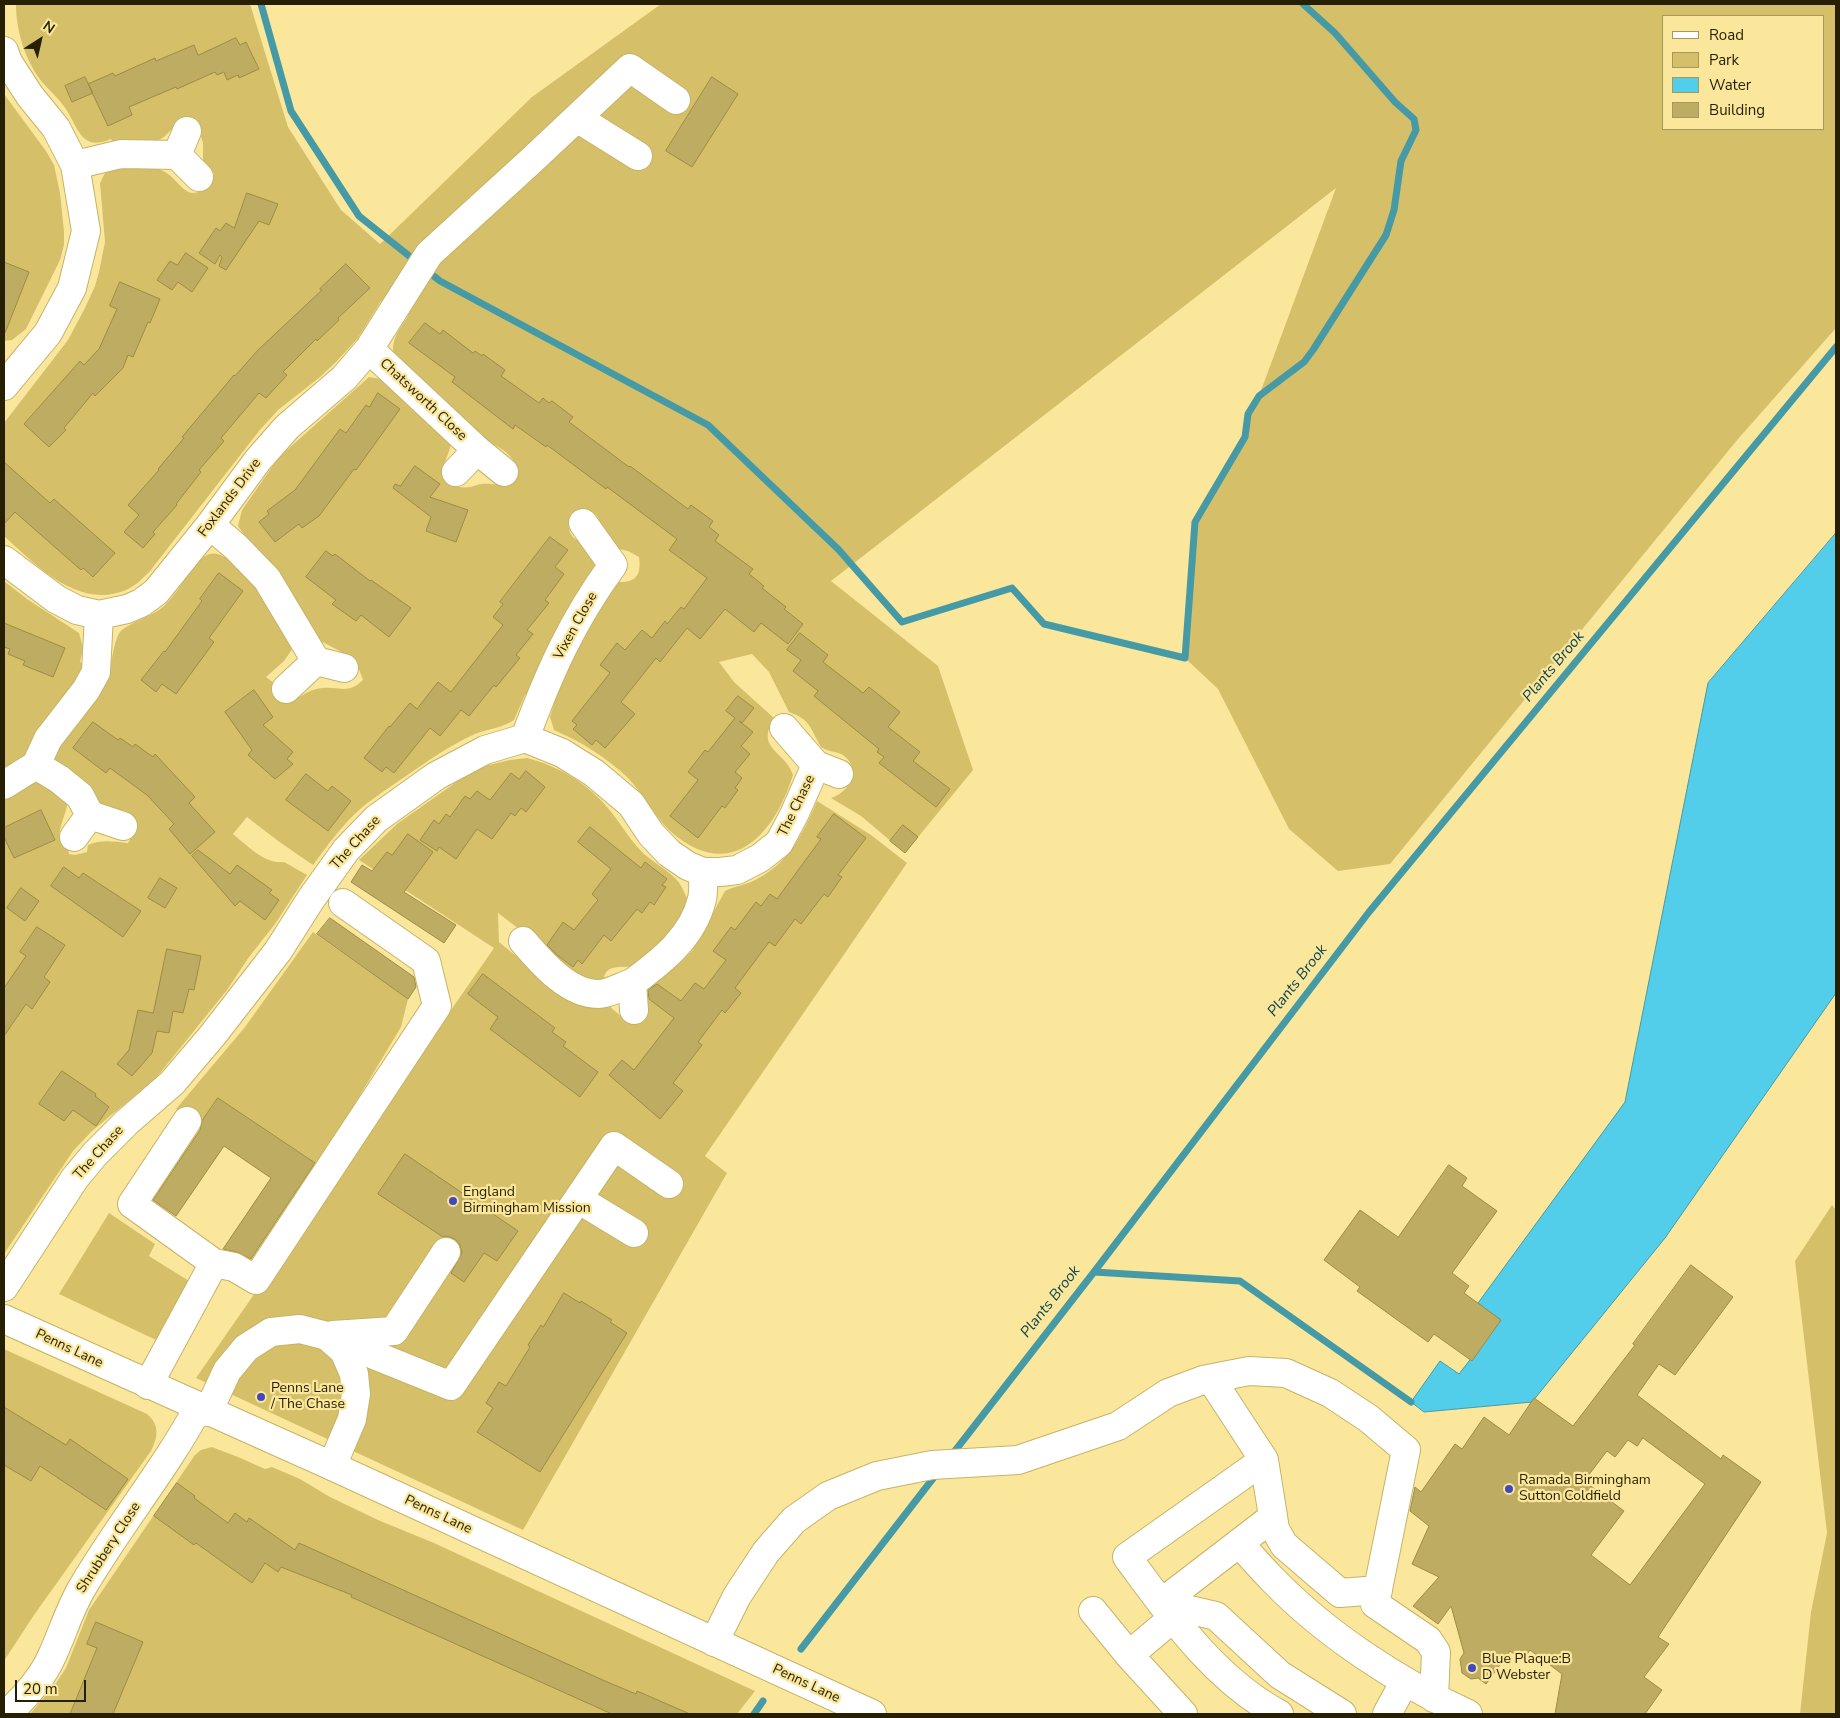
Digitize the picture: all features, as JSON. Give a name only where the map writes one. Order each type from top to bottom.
[{"type":"street","points":[[4,51],[8,62],[30,96],[56,128],[76,165],[86,231],[72,288],[48,333],[7,375]]},
{"type":"street","name":"Foxlands Drive","points":[[4,560],[56,599],[77,610],[99,615],[127,609],[141,603],[156,592],[210,525],[258,460],[287,428],[344,378],[370,349],[422,264],[630,68],[676,100]]},
{"type":"street","points":[[577,118],[638,156]]},
{"type":"street","points":[[177,155],[187,131]]},
{"type":"street","points":[[76,165],[121,154],[177,155],[199,177]]},
{"type":"street","name":"Chatsworth Close","points":[[370,349],[477,450],[504,472]]},
{"type":"street","name":"Chatsworth Close","points":[[456,472],[477,450]]},
{"type":"street","name":"Vixen Close","points":[[525,738],[542,692],[561,650],[590,597],[613,565],[583,523]]},
{"type":"street","points":[[210,525],[267,579],[316,661],[344,668]]},
{"type":"street","points":[[4,785],[36,765],[48,739],[86,690],[96,672],[99,615]]},
{"type":"street","points":[[286,689],[316,661]]},
{"type":"street","name":"The Chase","points":[[4,1287],[75,1178],[95,1154],[172,1083],[212,1036],[278,951],[311,899],[346,850],[376,819],[436,776],[486,750],[525,738],[562,753],[594,773],[631,804],[651,834],[669,853],[688,866],[703,872],[737,870],[760,858],[779,843],[794,815],[828,769],[784,728]]},
{"type":"street","points":[[36,765],[59,779],[80,796],[90,816],[123,826]]},
{"type":"street","points":[[74,837],[90,816]]},
{"type":"street","points":[[523,941],[540,962],[561,979],[580,990],[599,994],[623,978],[655,966],[678,944],[693,922],[702,898],[703,872]]},
{"type":"street","points":[[187,1121],[132,1204],[214,1263],[234,1267],[256,1280],[437,1006],[426,960],[343,903]]},
{"type":"street","points":[[623,978],[634,1010]]},
{"type":"street","points":[[327,1336],[451,1386],[614,1146],[669,1184]]},
{"type":"street","points":[[578,1199],[634,1233]]},
{"type":"street","points":[[327,1336],[394,1331],[446,1252]]},
{"type":"street","points":[[148,1385],[214,1263]]},
{"type":"street","name":"Penns Lane","points":[[4,1319],[203,1410],[332,1466],[872,1714]]},
{"type":"street","name":"Shrubbery Close","points":[[6,1714],[28,1694],[51,1659],[81,1590],[106,1549],[185,1433],[203,1410],[227,1371],[246,1348],[270,1332],[300,1329],[327,1336]]},
{"type":"street","points":[[327,1336],[344,1351],[354,1374],[356,1394],[352,1419],[332,1466]]},
{"type":"street","points":[[714,1642],[737,1596],[766,1552],[794,1520],[828,1496],[877,1476],[932,1465],[1018,1460],[1118,1426],[1168,1393],[1211,1379],[1249,1371],[1286,1373],[1330,1393],[1368,1418],[1406,1450],[1375,1604],[1428,1640],[1436,1652],[1434,1698]]},
{"type":"street","points":[[1211,1379],[1264,1460],[1275,1529],[1284,1545],[1340,1593],[1378,1590]]},
{"type":"street","points":[[1264,1460],[1127,1557],[1167,1610],[1216,1667],[1262,1705],[1279,1714]]},
{"type":"street","points":[[1129,1655],[1167,1610],[1239,1543],[1273,1517]]},
{"type":"street","points":[[1239,1543],[1273,1581],[1308,1613],[1368,1658],[1434,1698],[1468,1714]]},
{"type":"street","points":[[1167,1610],[1216,1616],[1280,1675],[1342,1714]]},
{"type":"street","points":[[1093,1611],[1129,1655],[1183,1714]]},
{"type":"street","points":[[1387,1714],[1406,1681]]},
{"type":"green space","points":[[16,4],[250,4],[288,127],[341,210],[380,244],[532,97],[661,4],[1836,4],[1836,328],[1738,439],[1390,864],[1338,871],[1289,829],[1218,689],[1185,658],[1195,522],[1245,437],[1248,414],[1259,396],[1336,188],[831,581],[938,666],[973,770],[905,853],[861,816],[831,798],[844,791],[851,780],[853,773],[849,761],[843,755],[821,747],[806,722],[789,712],[769,672],[752,654],[719,662],[734,682],[774,718],[769,729],[768,737],[770,744],[784,760],[793,775],[785,797],[762,834],[747,846],[730,853],[712,853],[692,846],[670,831],[658,818],[633,783],[611,763],[554,730],[550,717],[554,704],[549,699],[614,582],[626,582],[635,578],[640,564],[639,557],[628,551],[615,548],[603,531],[595,514],[590,511],[579,511],[571,519],[569,530],[572,536],[586,545],[597,559],[596,570],[529,692],[525,695],[514,720],[500,727],[475,734],[455,744],[378,795],[345,824],[313,865],[247,817],[233,834],[263,857],[277,862],[284,862],[307,875],[275,924],[249,957],[227,990],[156,1078],[92,1131],[73,1151],[4,1254],[4,793],[28,783],[39,783],[59,793],[67,805],[60,829],[60,836],[69,854],[75,855],[87,852],[88,845],[98,842],[128,843],[136,825],[132,815],[126,811],[107,807],[88,794],[59,770],[55,765],[52,755],[109,672],[120,632],[163,607],[195,566],[208,554],[221,555],[227,558],[230,555],[257,584],[293,648],[284,661],[266,677],[274,683],[283,701],[290,703],[306,693],[318,689],[348,689],[363,680],[357,664],[351,657],[315,638],[241,543],[245,536],[238,526],[242,510],[279,457],[369,377],[381,379],[451,442],[444,468],[448,482],[461,487],[501,484],[515,469],[516,464],[503,450],[485,440],[411,379],[415,373],[393,351],[395,337],[408,316],[381,301],[358,338],[336,362],[278,410],[259,431],[150,571],[139,582],[126,590],[108,595],[91,594],[59,581],[16,547],[4,536],[4,423],[68,340],[95,286],[105,242],[100,183],[107,169],[148,166],[169,174],[185,190],[194,193],[203,190],[214,174],[203,161],[203,143],[199,130],[178,123],[164,137],[155,142],[114,144],[111,139],[92,142],[86,139],[76,128],[63,105],[36,73],[26,55],[18,24]]},
{"type":"green space","points":[[4,94],[46,151],[54,165],[60,193],[64,245],[60,260],[26,329],[12,340],[4,341]]},
{"type":"green space","points":[[4,581],[27,599],[79,633],[83,648],[80,662],[85,665],[83,673],[27,757],[4,775]]},
{"type":"green space","points":[[527,758],[560,770],[581,783],[599,798],[643,853],[676,879],[691,904],[671,937],[636,966],[618,967],[609,970],[606,973],[603,987],[575,980],[535,941],[498,913],[499,942],[544,977],[579,1000],[592,1008],[607,1004],[624,1019],[646,1007],[653,981],[678,965],[692,951],[725,891],[757,879],[787,855],[801,835],[817,801],[871,835],[907,863],[705,1156],[727,1173],[523,1530],[196,1378],[494,948],[359,860],[397,824],[462,778],[485,766]]},
{"type":"green space","points":[[313,932],[408,999],[401,1027],[318,1165],[218,1098],[198,1128],[176,1109],[245,1027]]},
{"type":"green space","points":[[1832,1205],[1836,1210],[1836,1714],[1800,1714],[1811,1612],[1827,1533],[1795,1261]]},
{"type":"green space","points":[[109,1213],[155,1244],[149,1256],[189,1281],[156,1340],[59,1294]]},
{"type":"green space","points":[[4,1349],[147,1414],[154,1422],[156,1436],[151,1451],[34,1615],[4,1661]]},
{"type":"green space","points":[[212,1447],[265,1469],[272,1467],[300,1479],[330,1497],[378,1520],[434,1543],[755,1691],[737,1714],[30,1714],[66,1668],[89,1610],[195,1455],[201,1450]]},
{"type":"water","points":[[1836,533],[1836,993],[1665,1238],[1532,1402],[1424,1412],[1411,1402],[1440,1361],[1459,1374],[1501,1320],[1478,1303],[1625,1102],[1708,683]]},
{"type":"building","points":[[236,38],[240,45],[246,42],[259,69],[239,78],[238,75],[227,80],[224,72],[217,75],[215,72],[129,107],[132,115],[108,126],[88,84],[113,73],[115,76],[155,58],[156,61],[194,45],[198,55]]},
{"type":"building","points":[[85,77],[93,93],[72,102],[65,86]]},
{"type":"building","points":[[712,77],[738,94],[692,167],[666,151]]},
{"type":"building","points":[[247,193],[278,204],[269,225],[259,221],[226,270],[219,266],[222,257],[220,255],[215,264],[199,253],[216,228],[220,231],[226,223],[234,228]]},
{"type":"building","points":[[186,253],[208,268],[192,292],[178,282],[172,290],[157,280],[170,261],[177,265]]},
{"type":"building","points":[[4,262],[29,272],[5,333],[4,333]]},
{"type":"building","points":[[346,264],[370,288],[283,372],[287,375],[266,398],[259,393],[221,438],[224,441],[199,470],[201,472],[177,505],[153,532],[155,534],[143,548],[124,532],[139,515],[128,505],[159,470],[184,438],[182,437],[234,375],[322,290],[320,289]]},
{"type":"building","points":[[120,282],[160,299],[150,323],[148,322],[133,357],[128,355],[123,368],[95,396],[93,393],[64,428],[66,430],[49,447],[24,424],[80,361],[84,365],[99,349],[117,309],[110,306]]},
{"type":"building","points":[[425,323],[440,334],[443,330],[473,353],[475,351],[482,356],[483,354],[505,370],[501,376],[539,403],[543,398],[549,403],[552,401],[573,417],[569,422],[629,467],[688,509],[691,505],[713,521],[709,527],[719,535],[715,541],[753,569],[749,574],[764,586],[762,588],[786,607],[784,609],[803,624],[788,644],[761,623],[754,632],[725,609],[700,639],[687,628],[660,662],[656,658],[621,702],[635,714],[605,748],[596,740],[592,745],[573,729],[577,725],[572,721],[610,673],[600,665],[617,643],[625,650],[642,630],[652,638],[665,621],[667,624],[681,607],[684,609],[707,578],[669,550],[677,539],[547,445],[546,447],[515,425],[513,429],[452,382],[455,377],[409,343]]},
{"type":"building","points":[[378,393],[400,409],[356,470],[354,469],[319,516],[302,528],[299,524],[275,542],[259,522],[269,514],[267,511],[295,490],[340,429],[346,433],[366,405],[369,407]]},
{"type":"building","points":[[4,462],[50,503],[54,499],[115,553],[93,577],[83,568],[81,570],[15,512],[4,524]]},
{"type":"building","points":[[415,466],[440,484],[430,497],[468,510],[456,542],[426,531],[431,517],[393,488],[395,484],[400,486]]},
{"type":"building","points":[[550,537],[568,550],[555,567],[564,574],[545,600],[549,603],[527,630],[533,634],[516,655],[520,658],[496,687],[494,685],[469,716],[461,710],[440,736],[430,728],[394,773],[386,767],[382,772],[364,758],[410,703],[417,709],[438,682],[451,692],[503,625],[493,617],[503,604],[500,602]]},
{"type":"building","points":[[326,551],[333,556],[335,554],[370,581],[411,608],[389,637],[361,615],[356,621],[332,604],[336,600],[306,577]]},
{"type":"building","points":[[219,573],[243,591],[209,638],[214,642],[176,694],[162,684],[156,692],[141,680],[165,652],[202,601],[200,599]]},
{"type":"building","points":[[4,623],[65,648],[53,677],[23,665],[25,661],[8,654],[10,649],[4,647]]},
{"type":"building","points":[[800,633],[828,655],[823,662],[863,693],[869,687],[900,712],[888,727],[920,752],[913,761],[950,789],[936,807],[879,763],[884,757],[877,752],[879,749],[814,696],[818,691],[793,671],[801,660],[787,650]]},
{"type":"building","points":[[254,690],[273,717],[263,725],[293,752],[287,759],[293,764],[275,779],[248,755],[252,750],[225,712]]},
{"type":"building","points":[[738,696],[754,708],[742,723],[739,721],[753,732],[741,746],[750,754],[735,772],[742,778],[735,788],[738,790],[725,808],[722,806],[698,838],[670,816],[698,780],[688,772],[705,750],[708,752],[735,718],[726,711]]},
{"type":"building","points":[[93,722],[118,740],[120,738],[133,747],[135,744],[153,757],[155,754],[195,797],[189,803],[215,832],[190,854],[169,829],[174,824],[147,795],[110,768],[106,773],[73,748]]},
{"type":"building","points":[[526,771],[545,787],[526,812],[521,808],[515,816],[511,813],[492,839],[477,829],[456,859],[439,847],[437,851],[420,840],[434,820],[439,824],[446,814],[450,817],[465,796],[470,799],[477,791],[490,800],[511,773],[519,779]]},
{"type":"building","points":[[306,774],[328,791],[332,786],[351,801],[328,831],[286,800]]},
{"type":"building","points":[[41,810],[55,840],[14,858],[4,837],[4,828]]},
{"type":"building","points":[[834,814],[866,838],[838,875],[842,877],[828,897],[824,894],[801,924],[795,919],[775,946],[769,942],[735,988],[741,993],[725,1013],[722,1010],[698,1042],[702,1045],[673,1083],[683,1091],[660,1119],[609,1075],[622,1060],[634,1070],[674,1018],[649,999],[648,990],[657,984],[681,1001],[695,983],[704,989],[726,960],[713,951],[731,927],[735,930],[756,902],[761,906],[770,894],[777,899],[821,839],[817,837]]},
{"type":"building","points":[[903,825],[918,837],[905,853],[890,841]]},
{"type":"building","points":[[590,827],[641,868],[645,862],[667,879],[662,885],[666,887],[654,905],[650,902],[642,913],[637,909],[611,941],[604,935],[582,964],[578,960],[573,967],[547,945],[563,922],[574,930],[598,900],[592,894],[611,869],[578,842]]},
{"type":"building","points":[[408,834],[433,852],[404,892],[456,925],[444,943],[351,882],[362,865],[372,871],[387,852],[392,855]]},
{"type":"building","points":[[198,850],[230,874],[237,865],[272,890],[269,893],[279,900],[265,920],[240,901],[235,906],[192,856]]},
{"type":"building","points":[[64,867],[79,878],[83,873],[141,911],[123,937],[51,886]]},
{"type":"building","points":[[160,878],[177,888],[165,908],[148,898]]},
{"type":"building","points":[[21,888],[39,901],[25,921],[7,908]]},
{"type":"building","points":[[330,918],[414,977],[416,987],[408,999],[317,934]]},
{"type":"building","points":[[37,927],[65,945],[44,977],[50,982],[32,1009],[26,1004],[4,1036],[4,988],[26,956],[20,952]]},
{"type":"building","points":[[167,949],[201,956],[194,990],[189,989],[183,1013],[173,1011],[169,1033],[157,1031],[152,1053],[132,1076],[117,1064],[129,1050],[138,1010],[153,1013]]},
{"type":"building","points":[[483,974],[555,1028],[552,1032],[566,1042],[563,1046],[598,1072],[580,1097],[490,1029],[498,1017],[468,994]]},
{"type":"building","points":[[62,1071],[96,1094],[95,1096],[109,1107],[96,1126],[73,1110],[64,1121],[39,1104]]},
{"type":"building","points":[[218,1098],[315,1163],[251,1259],[237,1252],[223,1249],[271,1178],[224,1146],[176,1216],[153,1200],[200,1130],[202,1121]]},
{"type":"building","points":[[405,1154],[518,1231],[497,1261],[484,1253],[464,1282],[451,1273],[462,1253],[460,1245],[455,1239],[447,1236],[443,1237],[378,1194]]},
{"type":"building","points":[[1449,1165],[1467,1178],[1462,1186],[1497,1211],[1452,1273],[1469,1286],[1464,1293],[1501,1320],[1472,1361],[1434,1334],[1428,1342],[1357,1291],[1360,1287],[1324,1260],[1360,1210],[1398,1237]]},
{"type":"building","name":"Ramada Birmingham Sutton Coldfield","points":[[1691,1265],[1733,1297],[1675,1375],[1659,1364],[1637,1395],[1721,1459],[1723,1455],[1761,1482],[1658,1637],[1669,1644],[1644,1677],[1662,1690],[1645,1714],[1555,1714],[1562,1674],[1530,1650],[1523,1660],[1510,1651],[1486,1684],[1478,1678],[1471,1679],[1462,1673],[1460,1659],[1464,1653],[1451,1606],[1438,1624],[1413,1606],[1439,1577],[1412,1564],[1429,1526],[1410,1511],[1415,1487],[1421,1492],[1455,1444],[1462,1449],[1484,1417],[1509,1435],[1534,1398],[1573,1426],[1635,1345],[1633,1344]],"holes":[[[1643,1438],[1705,1484],[1630,1585],[1591,1555],[1624,1511],[1584,1481],[1607,1451],[1615,1457],[1628,1440],[1637,1446]]]},
{"type":"building","points":[[564,1293],[612,1320],[610,1322],[627,1333],[540,1472],[477,1432],[493,1408],[486,1403],[499,1382],[506,1386],[530,1347],[528,1345],[541,1325],[543,1327]]},
{"type":"building","points":[[4,1407],[66,1445],[70,1439],[128,1479],[106,1510],[40,1466],[31,1481],[4,1465]]},
{"type":"building","points":[[177,1483],[228,1523],[235,1513],[247,1522],[249,1518],[295,1550],[299,1543],[605,1681],[636,1694],[637,1691],[690,1714],[612,1714],[351,1597],[352,1595],[281,1567],[278,1572],[265,1563],[252,1583],[154,1516]]},
{"type":"building","points":[[96,1622],[143,1642],[113,1714],[70,1714],[97,1648],[87,1644]]},
{"type":"waterway","points":[[261,4],[291,111],[359,216],[418,263]]},
{"type":"waterway","points":[[426,270],[440,281],[708,425],[838,549],[902,622],[1012,588],[1044,624],[1185,658],[1195,522],[1245,437],[1248,414],[1259,396],[1304,362],[1386,235],[1394,210],[1401,161],[1416,130],[1414,119],[1395,102],[1335,33],[1303,4]]},
{"type":"waterway","name":"Plants Brook","points":[[951,1456],[1369,912],[1836,347]]},
{"type":"waterway","points":[[1094,1272],[1240,1281],[1411,1402]]},
{"type":"waterway","name":"Plants Brook","points":[[801,1649],[938,1472]]},
{"type":"waterway","name":"Plants Brook","points":[[754,1714],[763,1701]]},
{"type":"place","name":"England Birmingham Mission","points":[[453,1201]]},
{"type":"place","name":"Penns Lane / The Chase","points":[[261,1397]]},
{"type":"place","name":"Ramada Birmingham Sutton Coldfield","points":[[1509,1489]]},
{"type":"place","name":"Blue Plaque:B D Webster","points":[[1472,1668]]}]
